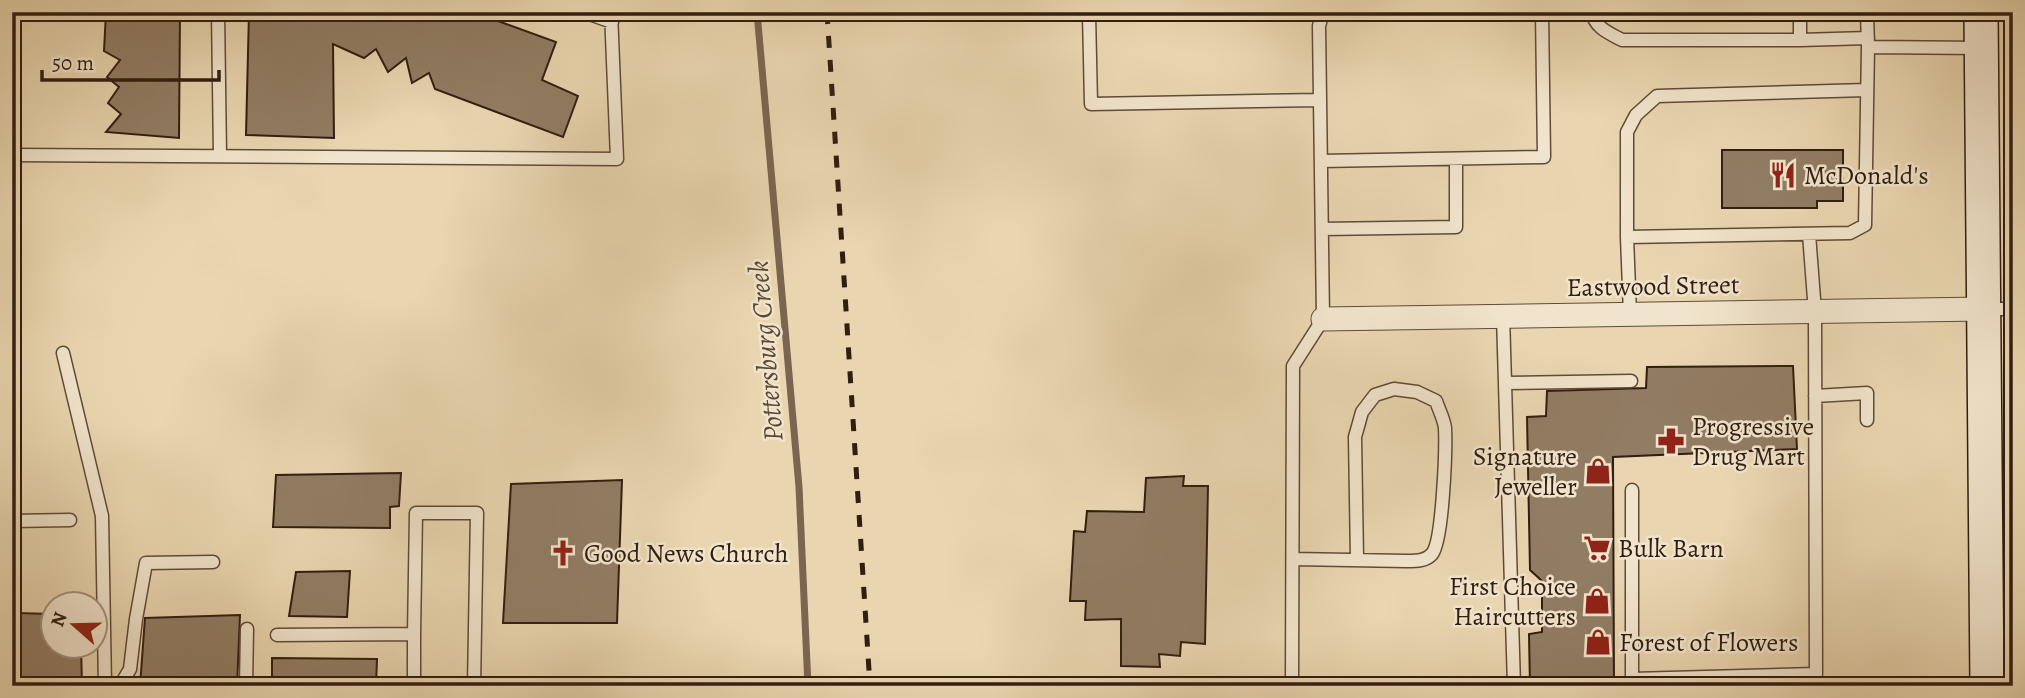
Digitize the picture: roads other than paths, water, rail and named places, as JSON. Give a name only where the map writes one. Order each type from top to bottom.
[{"type":"main road","points":[[1981,12],[1998,309],[1987,686]]},
{"type":"street","name":"Eastwood Street","points":[[1323,319],[1998,309]]},
{"type":"lane","points":[[218,12],[220,156]]},
{"type":"lane","points":[[12,155],[617,159],[611,17],[584,12]]},
{"type":"lane","points":[[1216,12],[1090,13],[1091,104],[1320,100]]},
{"type":"lane","points":[[1293,686],[1293,366],[1323,319],[1319,26],[1323,12]]},
{"type":"lane","points":[[1321,162],[1544,157],[1542,12]]},
{"type":"lane","points":[[1592,12],[1592,16],[1604,31],[1622,40],[1800,40],[1982,48]]},
{"type":"lane","points":[[1800,12],[1800,40]]},
{"type":"lane","points":[[1627,237],[1850,233],[1865,225],[1867,12]]},
{"type":"lane","points":[[1630,314],[1627,132],[1636,115],[1657,96],[1867,90]]},
{"type":"lane","points":[[1322,229],[1456,227],[1456,159]]},
{"type":"lane","points":[[1632,490],[1632,682],[1816,674],[1815,312],[1809,234]]},
{"type":"lane","points":[[1503,316],[1514,686]]},
{"type":"lane","points":[[63,353],[102,516],[105,686]]},
{"type":"lane","points":[[1505,383],[1631,381]]},
{"type":"lane","points":[[1293,559],[1407,561],[1431,556],[1441,528],[1445,425],[1436,401],[1417,392],[1394,389],[1375,395],[1362,412],[1355,437],[1357,559]]},
{"type":"lane","points":[[1815,396],[1867,393],[1867,420]]},
{"type":"lane","points":[[414,686],[416,513],[477,513],[474,686]]},
{"type":"lane","points":[[12,521],[70,520]]},
{"type":"lane","points":[[120,686],[130,669],[146,563],[213,562]]},
{"type":"lane","points":[[246,686],[247,629]]},
{"type":"lane","points":[[277,635],[414,634]]},
{"type":"waterway","name":"Pottersburg Creek","points":[[757,12],[799,487],[808,686]]},
{"type":"railway","points":[[827,12],[870,686]]},
{"type":"place","name":"McDonald's","points":[[1783,175]]},
{"type":"place","name":"Progressive Drug Mart","points":[[1671,441]]},
{"type":"place","name":"Signature Jeweller","points":[[1598,471]]},
{"type":"place","name":"Bulk Barn","points":[[1597,548]]},
{"type":"place","name":"Good News Church","points":[[563,553]]},
{"type":"place","name":"First Choice Haircutters","points":[[1597,601]]},
{"type":"place","name":"Forest of Flowers","points":[[1598,642]]}]
